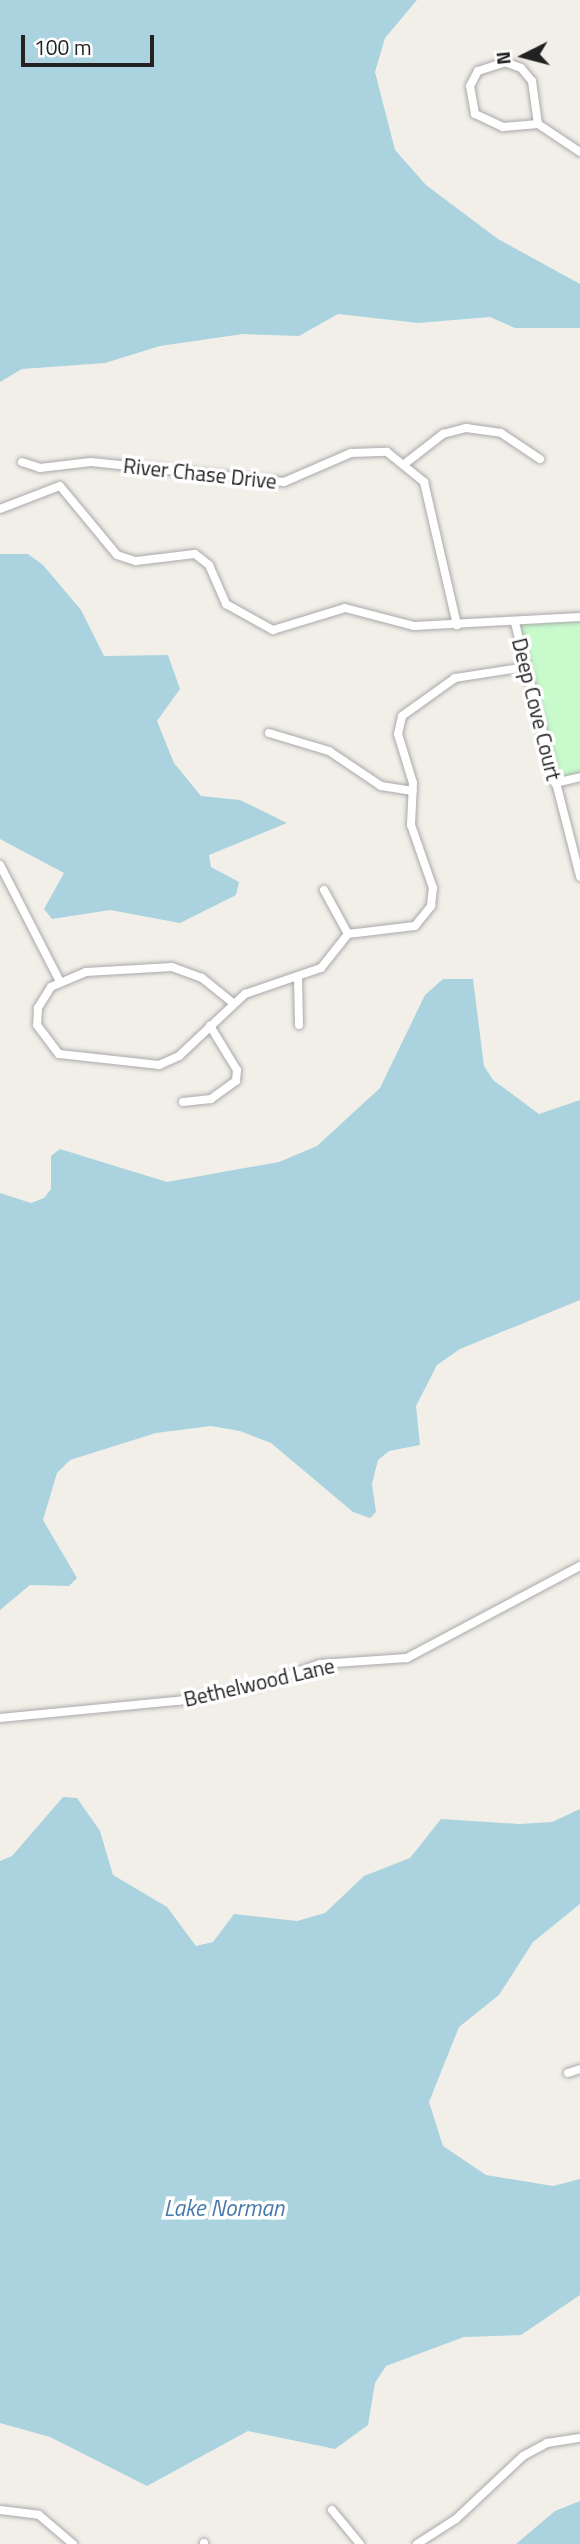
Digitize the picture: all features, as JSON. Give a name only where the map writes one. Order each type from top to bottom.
[{"type":"street","points":[[538,124],[532,81],[521,68],[505,62],[478,71],[470,86],[475,114],[503,127],[538,124],[580,152]]},
{"type":"street","points":[[457,625],[430,498],[407,463],[443,434],[466,428],[501,433],[540,459]]},
{"type":"street","name":"River Chase Drive","points":[[22,462],[40,468],[91,462],[284,482],[362,450],[407,463]]},
{"type":"street","points":[[0,509],[60,486],[117,555],[136,561],[195,554],[209,565],[226,604],[270,630],[345,608],[411,625],[457,625],[580,617]]},
{"type":"street","name":"Deep Cove Court","points":[[515,622],[580,877]]},
{"type":"street","points":[[233,1003],[202,978],[172,967],[86,972],[59,980],[36,1017],[43,1041],[59,1054],[159,1065],[178,1056],[233,1003],[256,988],[321,968],[348,934],[411,929],[431,906],[431,882],[411,825],[413,791],[398,734],[406,709],[455,677],[526,667]]},
{"type":"street","points":[[269,733],[329,751],[381,786],[413,791]]},
{"type":"street","points":[[555,783],[580,777]]},
{"type":"street","points":[[0,865],[59,980]]},
{"type":"street","points":[[324,890],[348,934]]},
{"type":"street","points":[[298,976],[299,1025]]},
{"type":"street","points":[[183,1102],[211,1099],[236,1081],[237,1070],[210,1026]]},
{"type":"street","name":"Bethelwood Lane","points":[[0,1718],[171,1702],[255,1687],[320,1664],[407,1658],[580,1566]]},
{"type":"street","points":[[568,2073],[580,2069]]},
{"type":"street","points":[[417,2544],[456,2519],[523,2456],[547,2443],[580,2438]]},
{"type":"street","points":[[0,2510],[39,2515],[73,2544]]},
{"type":"street","points":[[332,2510],[360,2544]]},
{"type":"green space","points":[[580,617],[580,776],[556,782],[515,623]]},
{"type":"water","points":[[0,0],[417,0],[385,38],[375,72],[395,150],[426,185],[498,239],[580,284],[580,328],[515,328],[490,317],[418,323],[338,314],[299,336],[243,334],[160,346],[105,363],[22,369],[0,382]]},
{"type":"water","points":[[0,554],[28,554],[43,565],[81,610],[104,656],[168,655],[180,689],[157,721],[174,763],[201,796],[240,800],[287,823],[209,855],[211,867],[239,882],[236,895],[180,923],[110,910],[52,919],[44,909],[64,873],[0,839]]},
{"type":"water","points":[[443,979],[473,979],[484,1066],[493,1080],[539,1114],[580,1100],[580,1300],[460,1349],[437,1365],[416,1406],[420,1445],[389,1451],[378,1460],[372,1484],[376,1512],[370,1518],[353,1512],[271,1443],[240,1431],[211,1426],[156,1433],[70,1460],[57,1473],[43,1520],[77,1578],[69,1586],[30,1585],[0,1610],[0,1193],[31,1203],[44,1198],[51,1189],[51,1156],[60,1149],[167,1182],[279,1162],[317,1146],[380,1088],[425,995]]},
{"type":"water","name":"Lake Norman","points":[[63,1797],[77,1798],[100,1831],[113,1875],[167,1907],[196,1946],[213,1942],[234,1914],[297,1921],[325,1913],[364,1876],[410,1858],[441,1819],[519,1824],[552,1822],[580,1809],[580,1904],[533,1942],[499,1995],[459,2027],[429,2102],[443,2146],[486,2175],[553,2186],[580,2179],[580,2295],[521,2335],[464,2337],[386,2366],[375,2383],[368,2425],[335,2449],[248,2431],[147,2486],[50,2437],[0,2423],[0,1861],[12,1856]]},
{"type":"water","points":[[580,2501],[580,2544],[516,2544],[555,2511]]}]
